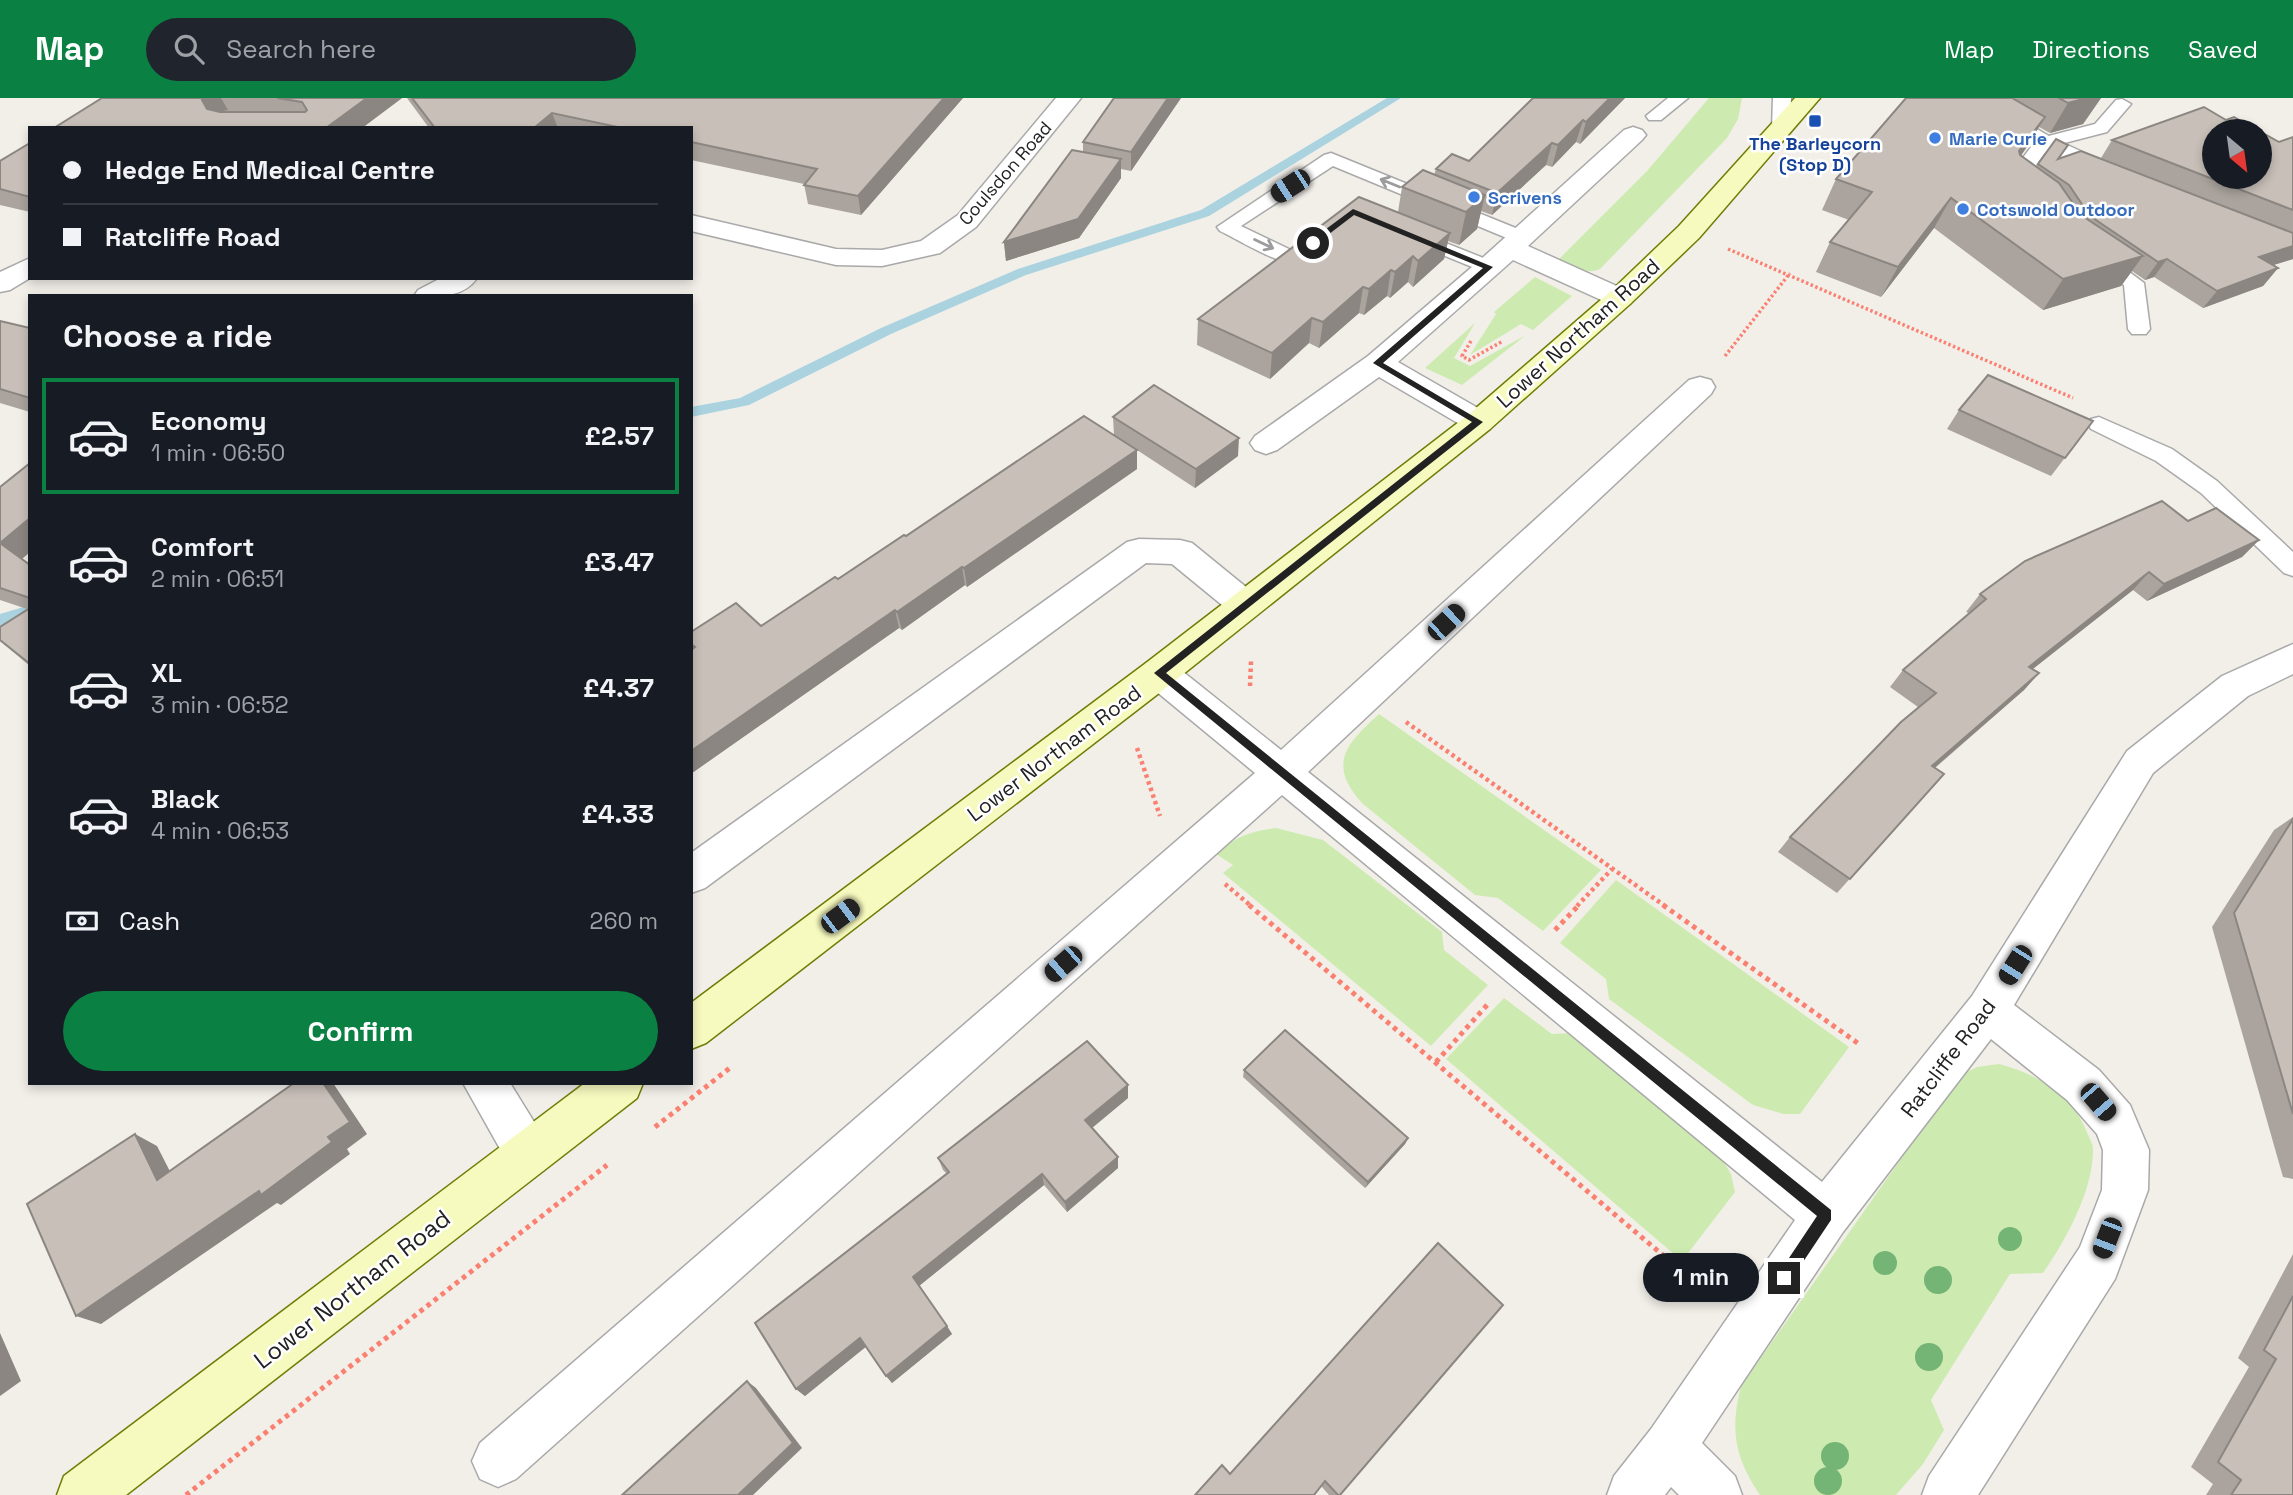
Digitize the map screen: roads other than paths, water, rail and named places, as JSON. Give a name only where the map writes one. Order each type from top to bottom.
[{"type":"main road","name":"Lower Northam Road","points":[[693,1027],[1159,673],[1479,422],[1620,298],[1689,232],[1808,98]]},
{"type":"main road","name":"Lower Northam Road","points":[[83,1495],[618,1085]]},
{"type":"street","name":"Coulsdon Road","points":[[693,223],[836,257],[882,258],[930,247],[967,221],[1069,98]]},
{"type":"street","points":[[1968,98],[2043,143],[2140,185]]},
{"type":"street","points":[[1266,443],[1378,363],[1633,135]]},
{"type":"street","points":[[1506,251],[1620,298]]},
{"type":"street","points":[[0,284],[28,267]]},
{"type":"street","points":[[432,294],[459,280]]},
{"type":"street","points":[[1378,363],[1479,422]]},
{"type":"street","points":[[498,1461],[1283,771],[1700,387]]},
{"type":"street","points":[[693,875],[1139,551],[1180,552],[1245,605]]},
{"type":"street","name":"Ratcliffe Road","points":[[1633,1495],[1669,1447],[1826,1215],[1987,1010],[2140,762],[2235,686],[2293,658]]},
{"type":"street","points":[[1159,673],[1283,771],[1826,1215]]},
{"type":"street","points":[[1948,1495],[2098,1262],[2125,1190],[2126,1150],[2113,1120],[2083,1085],[1987,1010]]},
{"type":"street","points":[[486,1085],[528,1154]]},
{"type":"street","points":[[1669,1447],[1716,1495]]},
{"type":"lane","points":[[1656,116],[1679,98]]},
{"type":"lane","points":[[1781,128],[1782,98]]},
{"type":"lane","points":[[2040,202],[2013,183],[2043,143],[2101,128],[2122,104]]},
{"type":"lane","points":[[1333,227],[1293,258],[1227,227],[1331,159],[1506,251]]},
{"type":"lane","points":[[1390,227],[1506,251]]},
{"type":"lane","points":[[2081,246],[2134,283],[2139,330]]},
{"type":"lane","points":[[2099,424],[2164,454],[2197,479],[2293,567]]},
{"type":"waterway","points":[[693,412],[744,402],[886,331],[1022,272],[1205,213],[1395,98]]},
{"type":"waterway","points":[[0,620],[28,612]]},
{"type":"place","name":"The Barleycorn (Stop D)","points":[[1815,121]]},
{"type":"place","name":"Marie Curie","points":[[1935,138]]},
{"type":"place","name":"Scrivens","points":[[1474,197]]},
{"type":"place","name":"Cotswold Outdoor","points":[[1963,209]]}]
